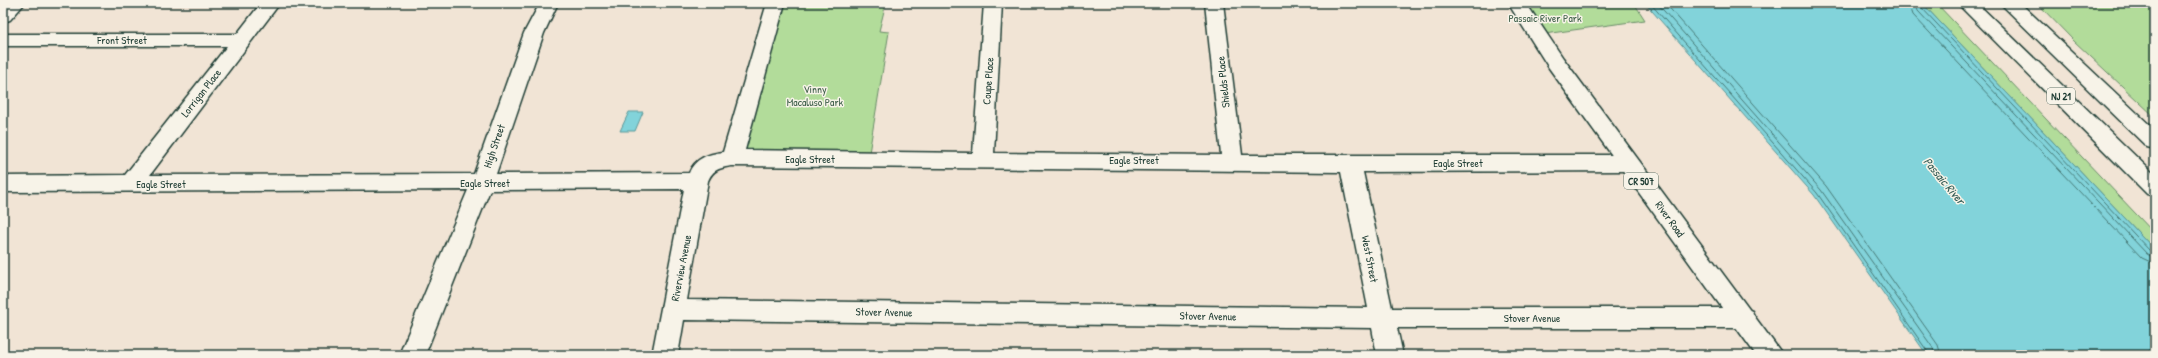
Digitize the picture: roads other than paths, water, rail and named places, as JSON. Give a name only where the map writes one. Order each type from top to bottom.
[{"type":"main road","points":[[3,16],[16,3]]},
{"type":"main road","name":"Lorrigan Place","points":[[131,184],[271,3]]},
{"type":"main road","name":"High Street","points":[[412,355],[482,183],[534,33],[548,3]]},
{"type":"main road","points":[[732,158],[776,3]]},
{"type":"main road","name":"Coupe Place","points":[[983,160],[993,3]]},
{"type":"main road","name":"Shields Place","points":[[1214,3],[1232,161]]},
{"type":"main road","name":"River Road","points":[[1517,3],[1556,63],[1770,355]]},
{"type":"main road","name":"NJ 21","points":[[1966,3],[2155,188]]},
{"type":"main road","name":"NJ 21","points":[[2009,3],[2151,138]]},
{"type":"main road","points":[[2017,3],[2151,138]]},
{"type":"main road","name":"Front Street","points":[[3,40],[242,40]]},
{"type":"main road","name":"Eagle Street","points":[[3,184],[697,181],[702,168],[714,161],[732,158],[1232,161],[1350,164],[1628,163]]},
{"type":"main road","name":"West Street","points":[[1350,164],[1390,355]]},
{"type":"main road","name":"Riverview Avenue","points":[[665,355],[672,310],[697,181]]},
{"type":"main road","name":"Stover Avenue","points":[[672,310],[1382,318],[1743,318]]},
{"type":"water","name":"Passaic River","points":[[1645,3],[1922,3],[2155,250],[2155,355],[1927,355],[1814,195]]},
{"type":"water","points":[[629,112],[643,112],[635,131],[620,131]]},
{"type":"park label","name":"Passaic River Park","points":[[1545,18]]},
{"type":"park label","name":"Vinny Macaluso Park","points":[[815,95]]}]
